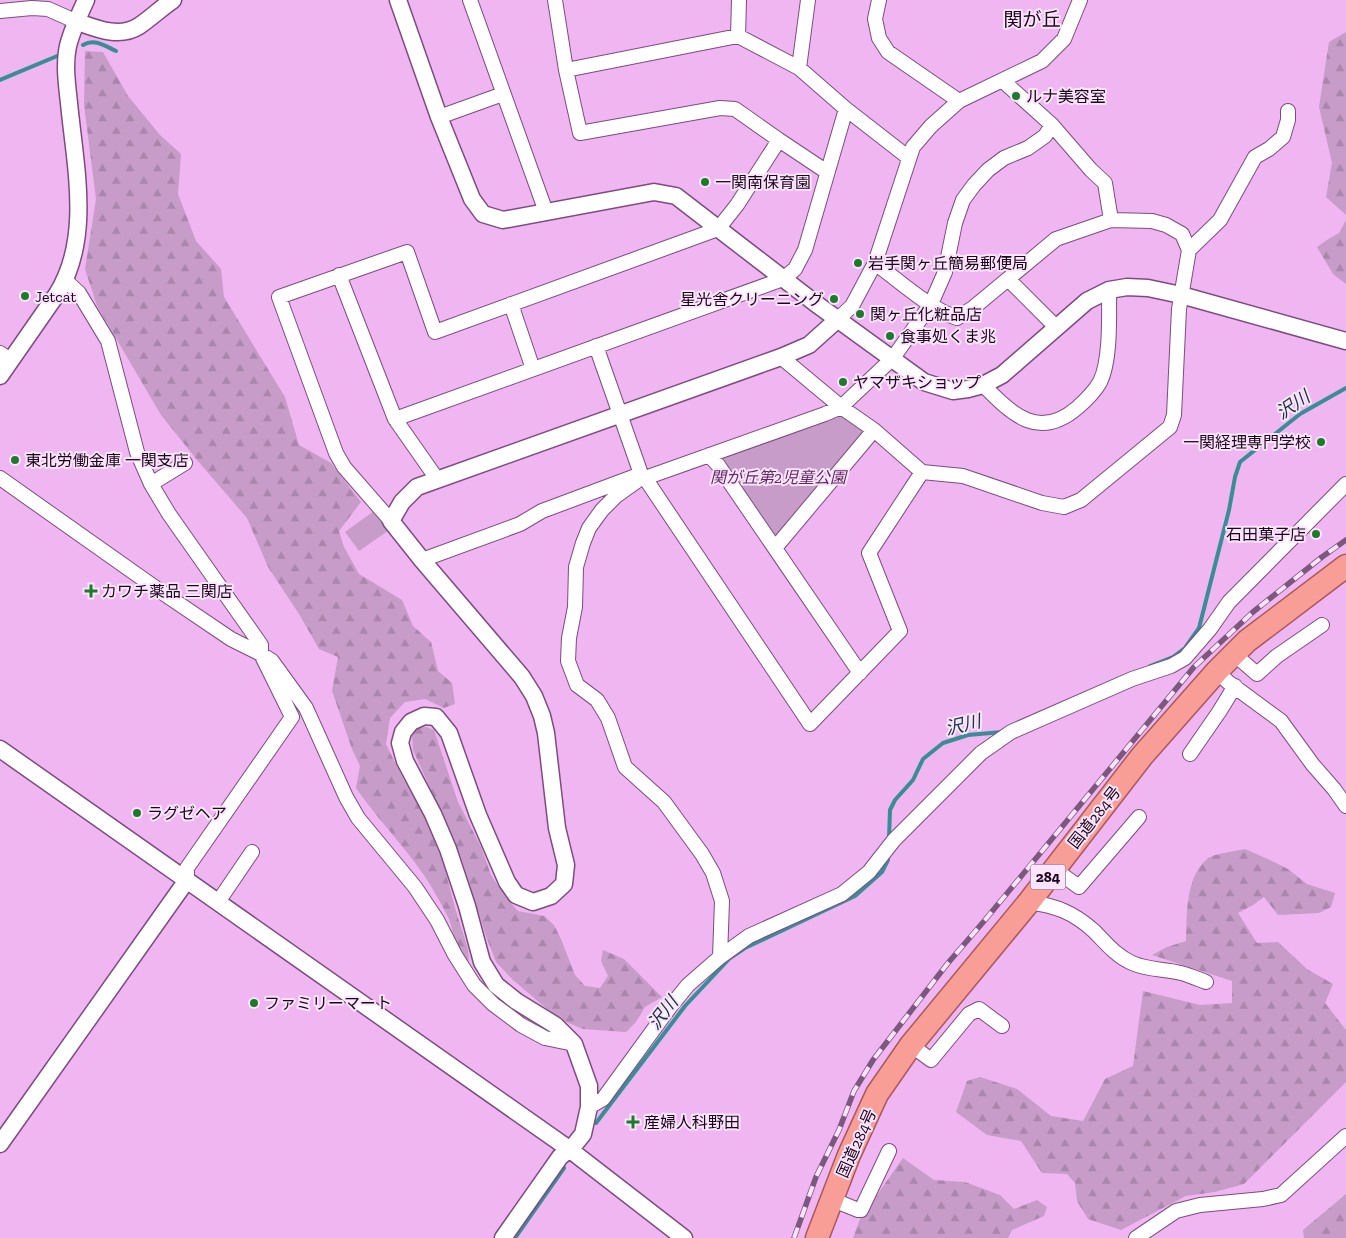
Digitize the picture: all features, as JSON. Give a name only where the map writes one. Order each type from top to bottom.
[{"type":"highway","name":"国道284号","points":[[817,1238],[860,1158],[915,1048],[1162,747],[1225,678],[1248,641],[1346,566]]},
{"type":"highway","name":"国道284号","points":[[1238,657],[1346,578]]},
{"type":"highway","name":"国道284号","points":[[831,1238],[837,1201]]},
{"type":"street","points":[[0,376],[6,357],[65,280],[73,260],[78,225],[77,191],[67,83],[68,48],[76,21],[86,0]]},
{"type":"street","points":[[0,11],[32,8],[48,9],[98,29],[122,33],[138,27],[172,0]]},
{"type":"street","points":[[398,0],[439,117],[472,199],[483,214],[503,220],[654,192],[676,196],[784,279],[924,382],[940,388],[953,391],[968,389],[983,385],[1002,375],[1087,301],[1109,290],[1127,287],[1148,288],[1181,295],[1346,341]]},
{"type":"street","points":[[470,0],[546,212]]},
{"type":"street","points":[[555,0],[566,70],[580,133],[720,108],[735,109],[827,172]]},
{"type":"street","points":[[738,36],[739,0]]},
{"type":"street","points":[[799,68],[808,0]]},
{"type":"street","points":[[879,0],[876,19],[880,38],[888,52],[959,101]]},
{"type":"street","points":[[392,521],[402,502],[417,487],[781,357],[809,345],[852,306],[875,263],[913,147],[931,126],[959,101],[1042,61],[1064,39],[1080,0]]},
{"type":"street","points":[[566,70],[738,36],[799,68],[846,109],[909,158]]},
{"type":"street","points":[[1003,81],[1052,125],[1091,170],[1105,183],[1111,220]]},
{"type":"street","points":[[439,117],[503,94]]},
{"type":"street","points":[[395,419],[784,279],[795,269],[805,250],[846,109]]},
{"type":"street","points":[[1189,250],[1220,220],[1255,157],[1270,149],[1283,137],[1288,120],[1288,111]]},
{"type":"street","points":[[422,560],[520,524],[542,511],[710,455],[842,407],[893,358],[930,304],[945,272],[955,223],[963,200],[974,185],[988,170],[1004,158],[1028,148],[1045,136],[1052,125]]},
{"type":"street","points":[[503,1238],[560,1157],[583,1134],[589,1107],[589,1086],[574,1044],[555,1025],[516,1001],[496,985],[482,962],[467,906],[448,849],[433,814],[405,761],[400,743],[403,732],[411,722],[424,716],[436,717],[449,733],[478,815],[507,882],[516,895],[533,902],[551,896],[564,884],[566,865],[557,828],[546,733],[542,716],[534,696],[522,677],[422,560],[392,521],[344,467],[336,453],[279,296],[407,252],[434,332],[718,229],[737,204],[779,140]]},
{"type":"street","points":[[781,357],[842,407],[874,430],[922,472],[963,476],[1042,502],[1064,507],[1081,500],[1170,428],[1174,415],[1181,295],[1189,250],[1182,234],[1166,225],[1152,221],[1111,220],[1056,239],[974,308],[957,318],[930,304],[875,263]]},
{"type":"street","points":[[339,276],[395,419],[438,479]]},
{"type":"street","points":[[1008,279],[1056,328]]},
{"type":"street","points":[[0,1144],[187,880],[186,868],[292,717],[262,654],[260,644],[169,514],[151,484],[137,452],[108,341],[79,293],[65,280]]},
{"type":"street","points":[[983,385],[1018,416],[1034,422],[1051,423],[1066,417],[1083,403],[1100,381],[1105,362],[1110,325],[1109,290]]},
{"type":"street","points":[[511,304],[533,369]]},
{"type":"street","points":[[596,346],[643,476],[810,724],[900,631],[869,553],[922,472]]},
{"type":"street","points":[[775,548],[874,430]]},
{"type":"street","points":[[710,455],[860,673]]},
{"type":"street","points":[[151,484],[185,463]]},
{"type":"street","points":[[643,476],[616,496],[602,510],[589,528],[576,567],[576,607],[569,638],[568,661],[577,685],[597,700],[608,718],[625,767],[664,802],[702,854],[713,873],[722,901],[720,957]]},
{"type":"street","points":[[0,478],[223,634],[272,661],[306,708],[346,797],[358,818],[416,887],[474,985],[493,1004],[521,1025],[545,1038],[574,1044]]},
{"type":"street","points":[[589,1107],[602,1099],[670,1007],[688,986],[720,957],[749,936],[842,894],[869,872],[882,858],[894,840],[981,753],[1011,732],[1132,679],[1171,666],[1185,658],[1210,629],[1229,602],[1346,484]]},
{"type":"street","points":[[1238,657],[1257,674],[1277,656],[1322,625]]},
{"type":"street","points":[[1190,754],[1219,712],[1225,678],[1281,721],[1346,806]]},
{"type":"street","points":[[0,749],[569,1149],[684,1238]]},
{"type":"street","points":[[1059,871],[1079,887],[1139,817]]},
{"type":"street","points":[[218,902],[252,852]]},
{"type":"street","points":[[1035,902],[1051,905],[1076,917],[1093,930],[1118,955],[1132,962],[1148,968],[1180,973],[1206,982]]},
{"type":"street","points":[[915,1048],[931,1060],[969,1014],[979,1009],[1002,1026]]},
{"type":"street","points":[[1136,1238],[1176,1211],[1200,1205],[1263,1199],[1281,1195],[1346,1136]]},
{"type":"street","points":[[837,1201],[861,1210],[889,1151]]},
{"type":"green space","points":[[1346,32],[1346,215],[1326,197],[1332,163],[1319,107],[1329,42]]},
{"type":"green space","points":[[85,51],[103,52],[128,96],[160,135],[181,154],[178,194],[196,241],[221,269],[224,297],[285,397],[299,445],[331,463],[361,502],[339,531],[344,547],[359,574],[402,600],[413,626],[431,642],[438,671],[452,683],[455,704],[444,708],[425,699],[405,702],[390,718],[386,744],[425,818],[443,862],[468,949],[469,963],[458,949],[449,919],[431,886],[411,857],[356,788],[360,766],[352,749],[332,691],[338,657],[319,649],[299,614],[268,567],[247,518],[161,415],[97,306],[85,269],[96,199],[84,105]]},
{"type":"green space","points":[[1346,220],[1346,284],[1333,274],[1317,247],[1339,233]]},
{"type":"green space","name":"関が丘第2児童公園","points":[[844,412],[863,432],[780,539],[773,541],[720,463],[723,454]]},
{"type":"green space","points":[[374,511],[388,531],[359,551],[345,532]]},
{"type":"green space","points":[[426,727],[434,730],[458,802],[481,847],[491,875],[507,899],[518,911],[544,916],[554,925],[575,975],[585,986],[600,988],[608,976],[601,961],[603,950],[624,959],[662,997],[645,1007],[636,1022],[626,1032],[583,1029],[559,1019],[513,980],[496,962],[461,857],[413,750],[412,735],[416,728]]},
{"type":"green space","points":[[1245,849],[1288,869],[1307,884],[1335,893],[1331,907],[1319,913],[1278,915],[1264,897],[1238,913],[1257,943],[1278,942],[1307,969],[1333,984],[1325,1003],[1346,1030],[1346,1082],[1244,1184],[1215,1192],[1186,1196],[1121,1230],[1088,1219],[1077,1201],[1075,1183],[1067,1174],[1042,1173],[1021,1141],[987,1135],[956,1112],[967,1081],[980,1077],[1017,1089],[1051,1116],[1083,1121],[1105,1079],[1133,1066],[1143,991],[1200,1005],[1232,1003],[1232,981],[1152,955],[1167,947],[1186,941],[1187,909],[1191,886],[1200,867],[1207,859],[1219,854]]},
{"type":"green space","points":[[903,1158],[934,1180],[965,1182],[1000,1195],[1014,1209],[1037,1200],[1047,1207],[1044,1216],[1012,1230],[1008,1238],[853,1238],[860,1219]]},
{"type":"green space","points":[[1346,1194],[1346,1238],[1304,1238],[1303,1230]]},
{"type":"waterway","points":[[83,45],[92,42],[116,51]]},
{"type":"waterway","points":[[0,80],[62,54]]},
{"type":"waterway","name":"沢川","points":[[1150,666],[1173,657],[1185,648],[1199,628],[1240,462],[1300,414],[1346,388]]},
{"type":"waterway","name":"沢川","points":[[889,838],[890,810],[895,800],[913,780],[923,759],[943,743],[968,735],[1002,732]]},
{"type":"waterway","name":"沢川","points":[[596,1123],[685,1006],[730,958],[745,948],[855,896],[882,872],[888,860],[888,855]]},
{"type":"waterway","name":"沢川","points":[[515,1238],[564,1168]]},
{"type":"railway","points":[[794,1238],[816,1177],[839,1130],[854,1091],[873,1060],[948,963],[1194,667],[1253,612],[1346,540]]},
{"type":"place","name":"ルナ美容室","points":[[1016,96]]},
{"type":"place","name":"一関南保育園","points":[[705,182]]},
{"type":"place","name":"岩手関ヶ丘簡易郵便局","points":[[858,263]]},
{"type":"place","name":"Jetcat","points":[[25,296]]},
{"type":"place","name":"星光舎クリーニング","points":[[834,299]]},
{"type":"place","name":"関ヶ丘化粧品店","points":[[860,314]]},
{"type":"place","name":"食事処くま兆","points":[[890,336]]},
{"type":"place","name":"ヤマザキショップ","points":[[843,382]]},
{"type":"place","name":"一関経理専門学校","points":[[1321,442]]},
{"type":"place","name":"東北労働金庫 一関支店","points":[[15,460]]},
{"type":"place","name":"石田菓子店","points":[[1316,534]]},
{"type":"place","name":"カワチ薬品 三関店","points":[[91,591]]},
{"type":"place","name":"ラグゼヘア","points":[[137,813]]},
{"type":"place","name":"ファミリーマート","points":[[254,1003]]},
{"type":"place","name":"産婦人科野田","points":[[633,1122]]},
{"type":"district","name":"関が丘","points":[[1032,19]]}]
